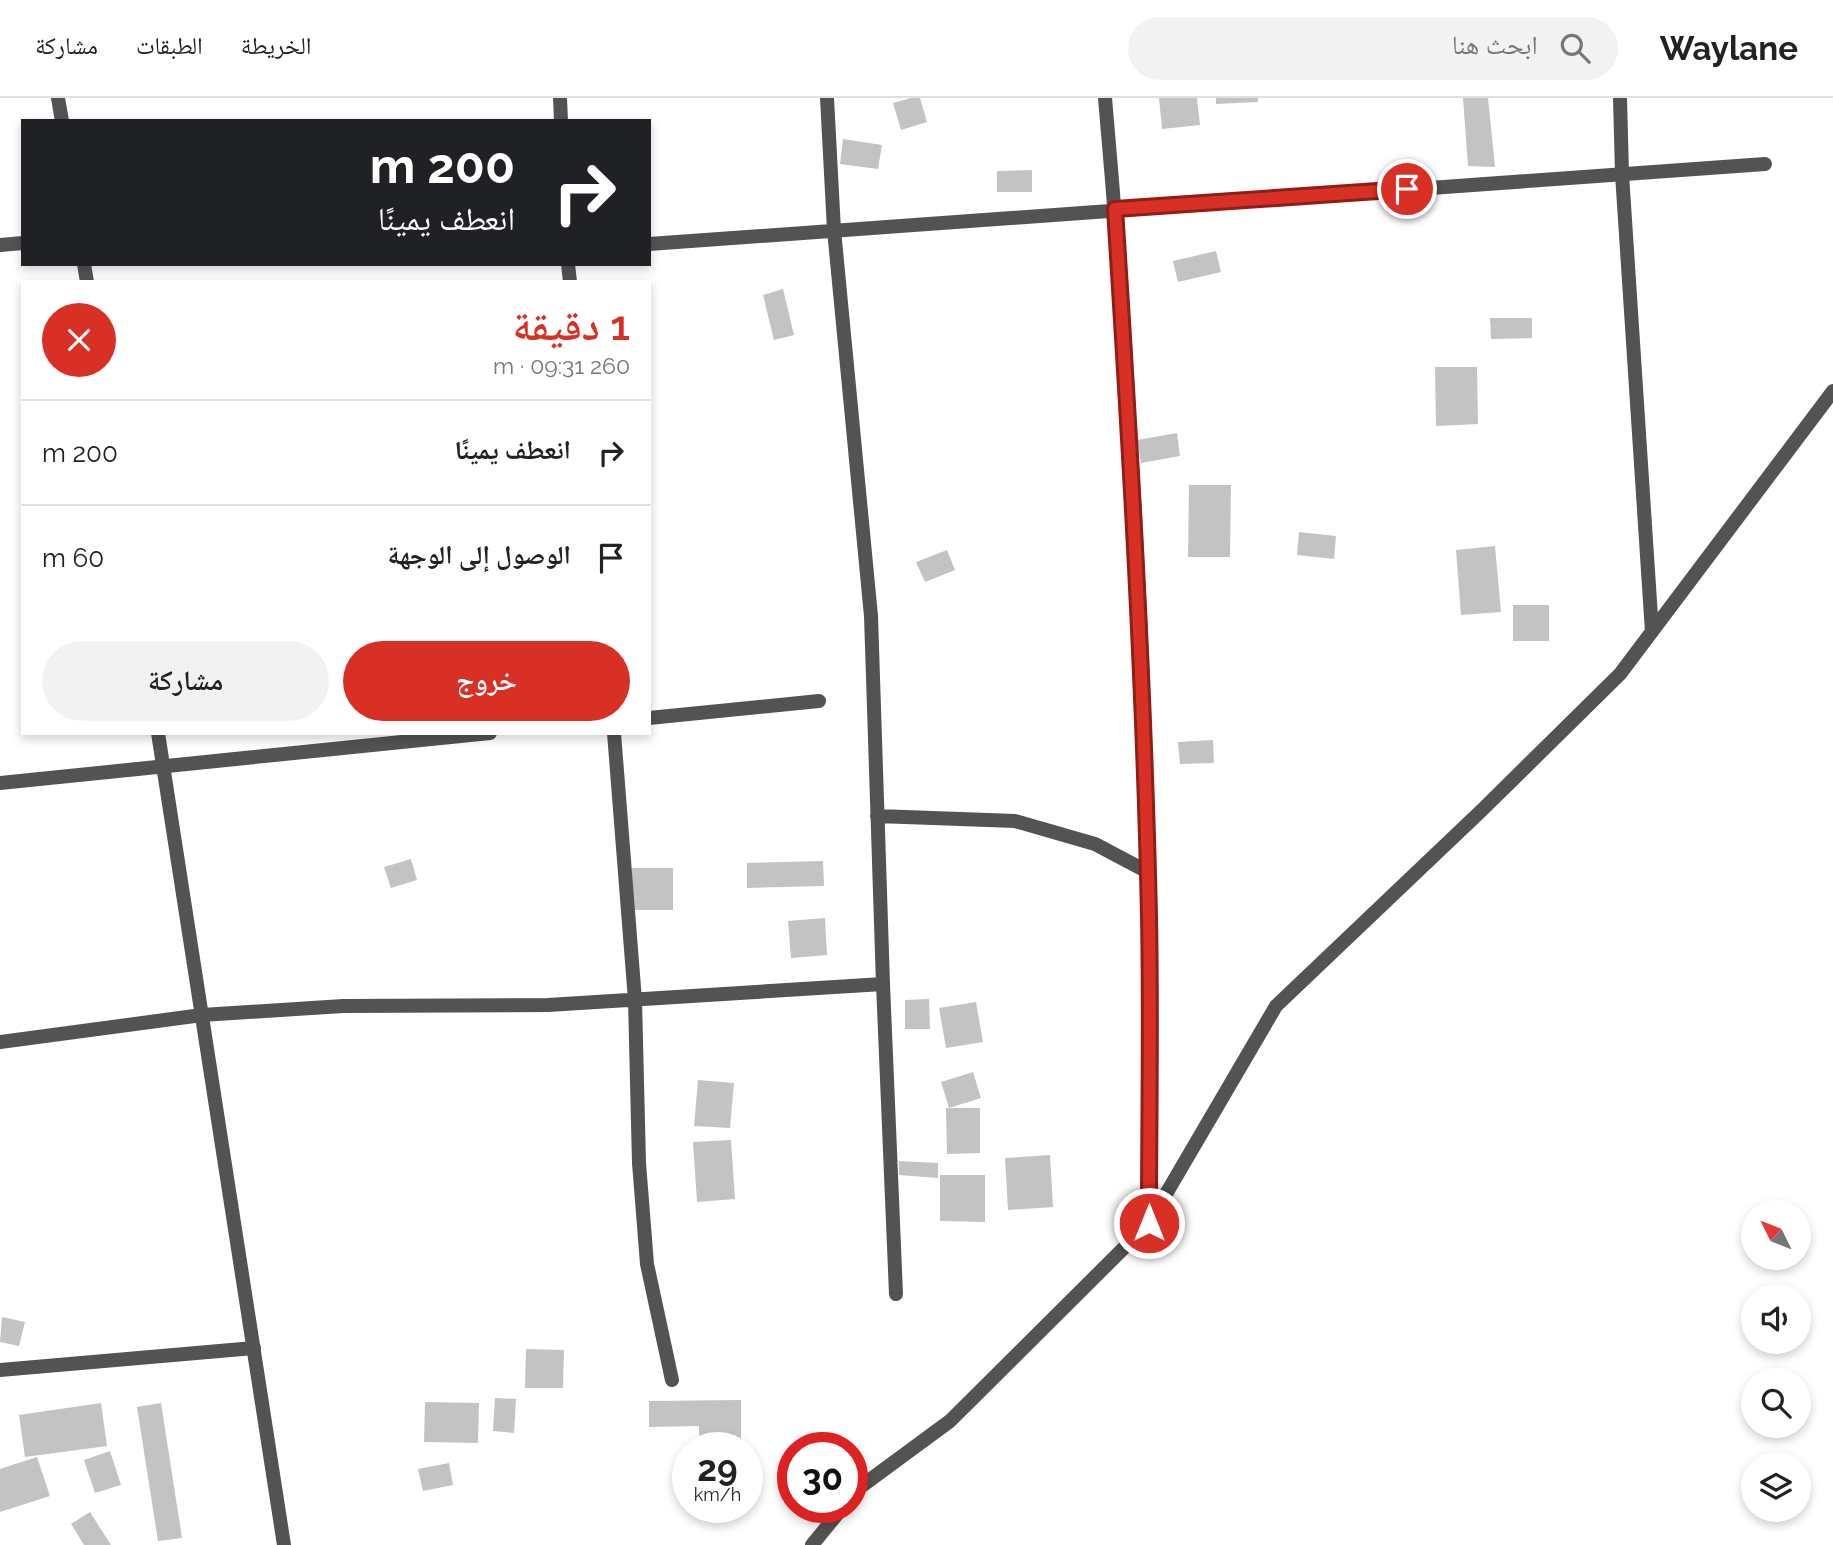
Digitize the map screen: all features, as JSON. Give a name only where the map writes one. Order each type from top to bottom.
[{"type":"street","points":[[58,98],[62,119]]},
{"type":"street","points":[[560,98],[561,119]]},
{"type":"street","points":[[827,98],[834,230],[871,616],[896,1294]]},
{"type":"street","points":[[1105,98],[1115,209],[1136,549],[1149,917],[1149,1223]]},
{"type":"street","points":[[1619,98],[1653,632]]},
{"type":"street","points":[[651,244],[1766,164]]},
{"type":"street","points":[[0,245],[21,243]]},
{"type":"street","points":[[868,1481],[950,1421],[1149,1223],[1276,1006],[1620,674],[1833,391]]},
{"type":"street","points":[[651,718],[819,701]]},
{"type":"street","points":[[158,735],[284,1545]]},
{"type":"street","points":[[0,783],[469,735]]},
{"type":"street","points":[[614,735],[635,1000],[639,1163],[647,1264],[672,1380]]},
{"type":"street","points":[[877,816],[1015,821],[1095,844],[1147,872]]},
{"type":"street","points":[[0,1042],[202,1015],[343,1006],[548,1005],[883,984]]},
{"type":"street","points":[[0,1370],[254,1348]]},
{"type":"street","points":[[811,1545],[830,1523]]},
{"type":"building","points":[[920,98],[927,122],[901,130],[893,103]]},
{"type":"building","points":[[1159,98],[1197,98],[1200,125],[1162,129]]},
{"type":"building","points":[[1216,98],[1258,98],[1258,102],[1216,104]]},
{"type":"building","points":[[1463,98],[1488,98],[1495,167],[1468,166]]},
{"type":"building","points":[[843,139],[882,145],[878,169],[840,164]]},
{"type":"building","points":[[1032,170],[1032,192],[997,192],[997,171]]},
{"type":"building","points":[[1216,251],[1221,272],[1178,282],[1173,261]]},
{"type":"building","points":[[783,289],[794,335],[774,340],[763,295]]},
{"type":"building","points":[[1490,318],[1532,318],[1532,338],[1491,339]]},
{"type":"building","points":[[1435,367],[1477,367],[1478,424],[1436,426]]},
{"type":"building","points":[[1177,433],[1180,456],[1141,463],[1137,440]]},
{"type":"building","points":[[1189,485],[1231,485],[1230,557],[1188,557]]},
{"type":"building","points":[[1299,532],[1336,536],[1334,559],[1297,555]]},
{"type":"building","points":[[1495,546],[1501,612],[1461,615],[1456,550]]},
{"type":"building","points":[[947,550],[955,570],[925,582],[916,562]]},
{"type":"building","points":[[1513,605],[1549,605],[1549,641],[1513,641]]},
{"type":"building","points":[[1213,740],[1214,763],[1180,764],[1178,742]]},
{"type":"building","points":[[411,859],[417,880],[391,888],[384,867]]},
{"type":"building","points":[[823,861],[824,886],[747,888],[747,863]]},
{"type":"building","points":[[632,868],[673,868],[673,910],[631,910]]},
{"type":"building","points":[[825,918],[827,955],[791,958],[788,921]]},
{"type":"building","points":[[929,999],[930,1029],[905,1029],[905,1000]]},
{"type":"building","points":[[976,1002],[983,1042],[946,1048],[939,1008]]},
{"type":"building","points":[[973,1072],[981,1098],[949,1108],[941,1082]]},
{"type":"building","points":[[698,1080],[734,1083],[730,1128],[694,1126]]},
{"type":"building","points":[[946,1108],[980,1108],[980,1153],[947,1154]]},
{"type":"building","points":[[731,1140],[735,1199],[697,1202],[693,1142]]},
{"type":"building","points":[[1050,1155],[1053,1207],[1008,1210],[1005,1158]]},
{"type":"building","points":[[899,1161],[938,1163],[938,1178],[899,1175]]},
{"type":"building","points":[[940,1175],[985,1175],[985,1222],[940,1221]]},
{"type":"building","points":[[2,1317],[25,1322],[19,1346],[0,1342]]},
{"type":"building","points":[[526,1349],[564,1350],[563,1388],[525,1388]]},
{"type":"building","points":[[495,1398],[516,1399],[514,1433],[493,1431]]},
{"type":"building","points":[[741,1400],[741,1432],[699,1432],[699,1426],[649,1427],[649,1401]]},
{"type":"building","points":[[425,1402],[479,1403],[478,1443],[424,1442]]},
{"type":"building","points":[[101,1403],[107,1446],[25,1457],[19,1415]]},
{"type":"building","points":[[161,1403],[182,1538],[158,1541],[137,1407]]},
{"type":"building","points":[[110,1451],[121,1485],[95,1493],[84,1460]]},
{"type":"building","points":[[37,1457],[50,1496],[0,1512],[0,1469]]},
{"type":"building","points":[[449,1463],[453,1485],[423,1491],[418,1469]]},
{"type":"building","points":[[90,1512],[111,1545],[84,1545],[71,1524]]},
{"type":"route","points":[[1149,1223],[1149,917],[1143,726],[1135,535],[1115,209],[1407,189]]}]
